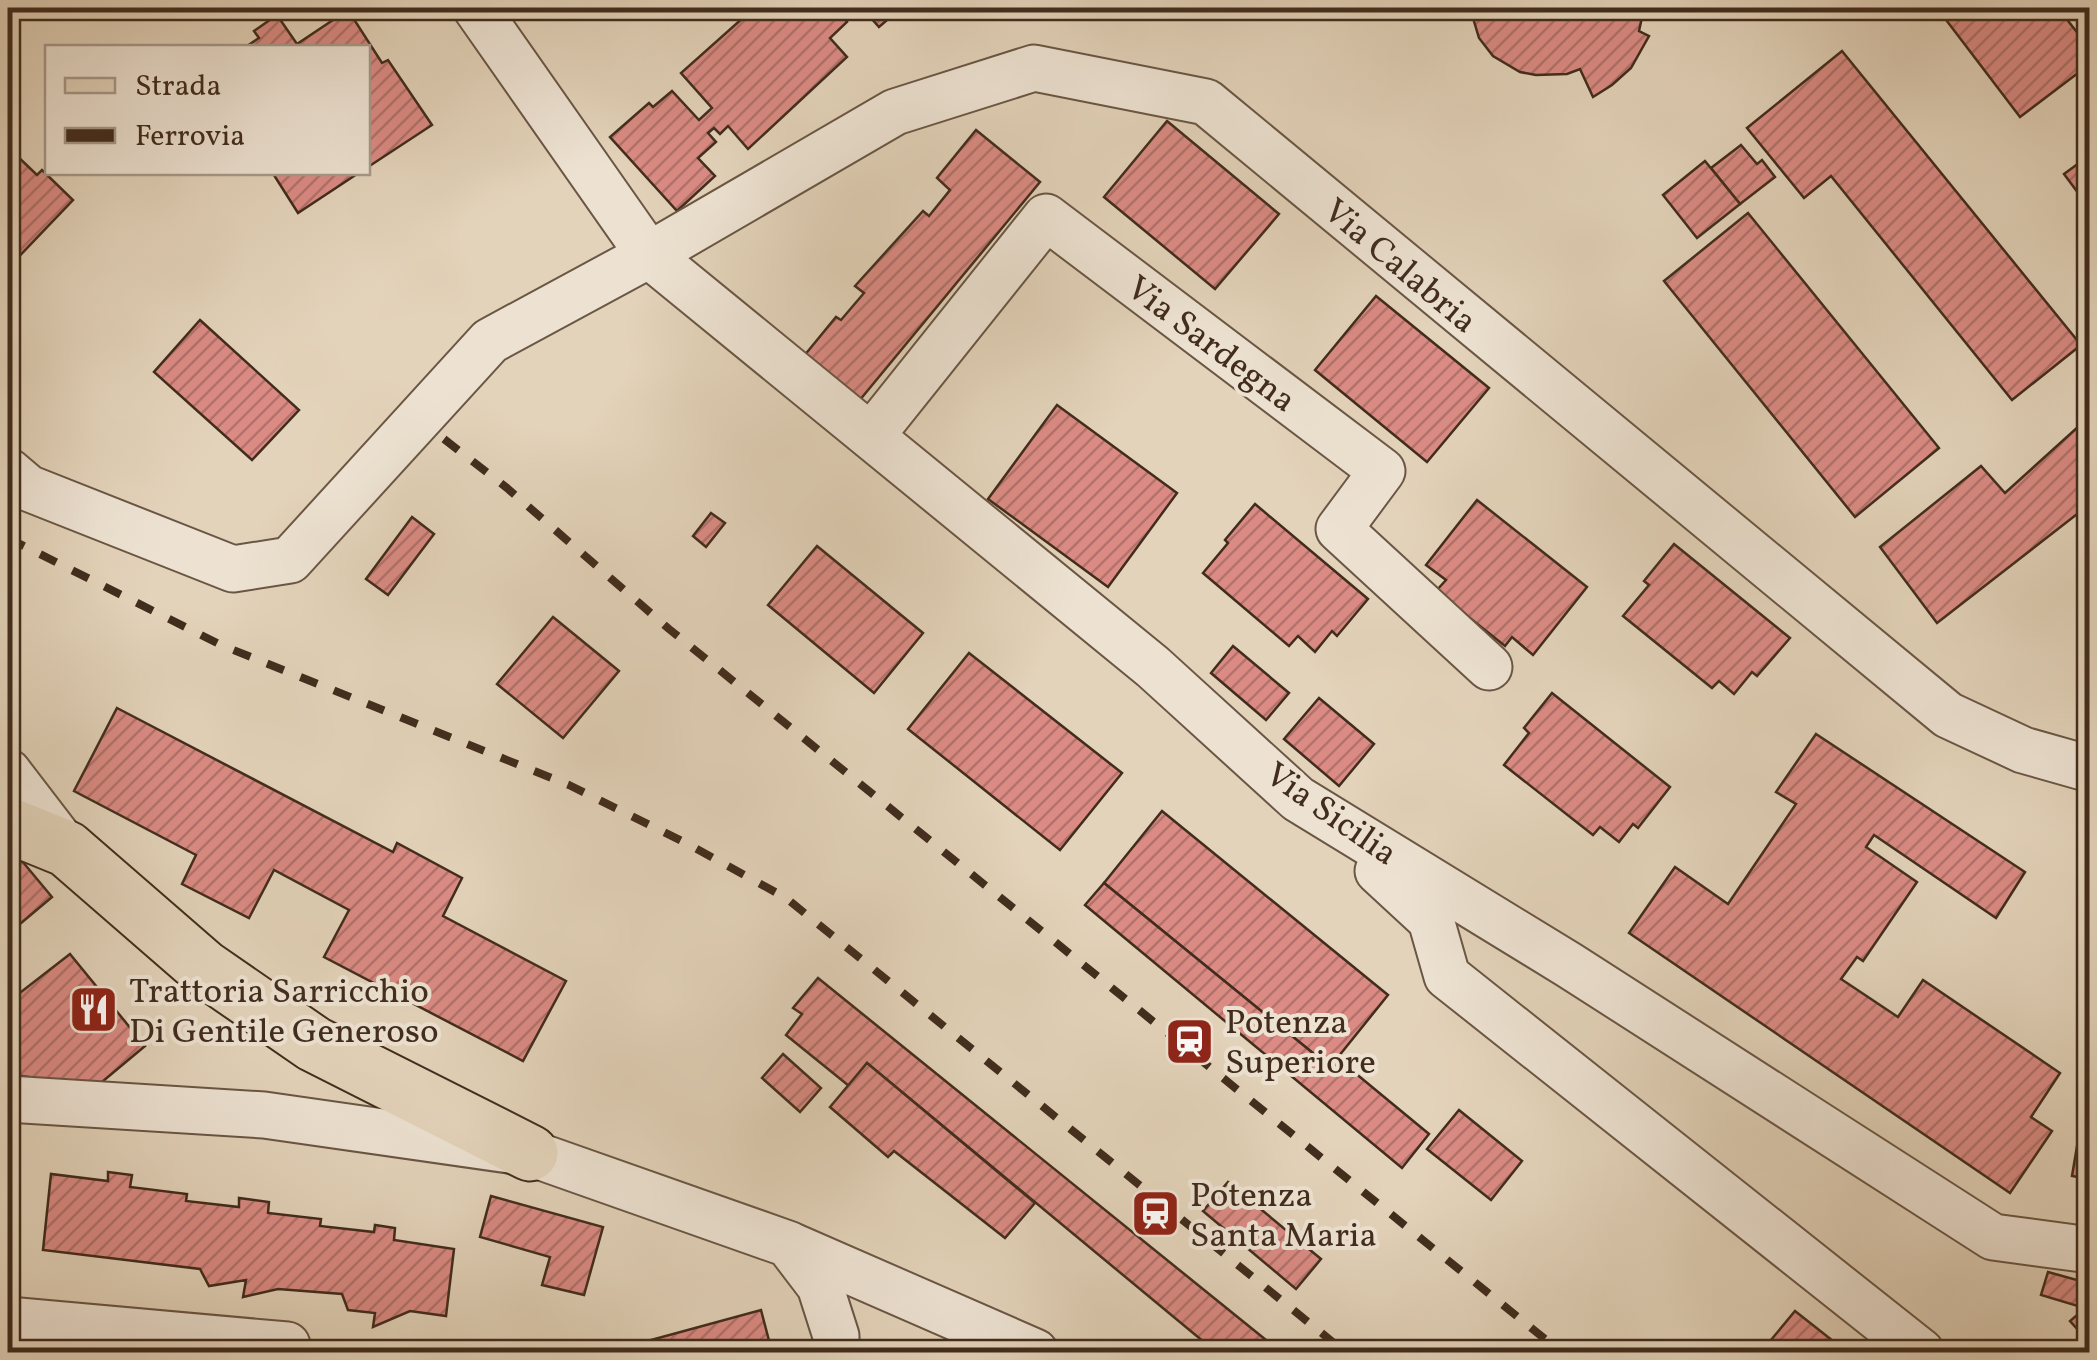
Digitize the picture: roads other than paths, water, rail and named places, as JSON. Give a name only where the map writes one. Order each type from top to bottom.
[{"type":"main road","points":[[8,825],[66,848],[204,968],[314,1044],[530,1153]]},
{"type":"street","name":"Via Sicilia","points":[[476,8],[648,255],[1153,667],[1298,799],[1569,965],[1994,1238],[2090,1250]]},
{"type":"street","name":"Via Calabria","points":[[8,470],[28,488],[233,569],[290,560],[490,342],[895,112],[1034,68],[1206,102],[1948,715],[2024,750],[2090,769]]},
{"type":"street","name":"Via Sardegna","points":[[871,436],[1046,217],[1382,472],[1339,529],[1488,666]]},
{"type":"street","points":[[8,772],[66,848]]},
{"type":"street","points":[[1298,799],[1431,920],[1447,976],[1922,1352]]},
{"type":"street","points":[[8,1098],[264,1115],[530,1153],[788,1244],[1034,1352]]},
{"type":"street","points":[[788,1244],[820,1286],[836,1336],[836,1352]]},
{"type":"street","points":[[8,1320],[287,1345]]},
{"type":"street","points":[[1022,1352],[1034,1352]]},
{"type":"railway","points":[[444,439],[507,488],[669,629],[1561,1352]]},
{"type":"railway","points":[[8,538],[221,645],[569,785],[786,898],[1345,1352]]},
{"type":"place","name":"Trattoria Sarricchio Di Gentile Generoso","points":[[94,1010]]},
{"type":"place","name":"Potenza Superiore","points":[[1190,1041]]},
{"type":"place","name":"Potenza Santa Maria","points":[[1155,1214]]}]
